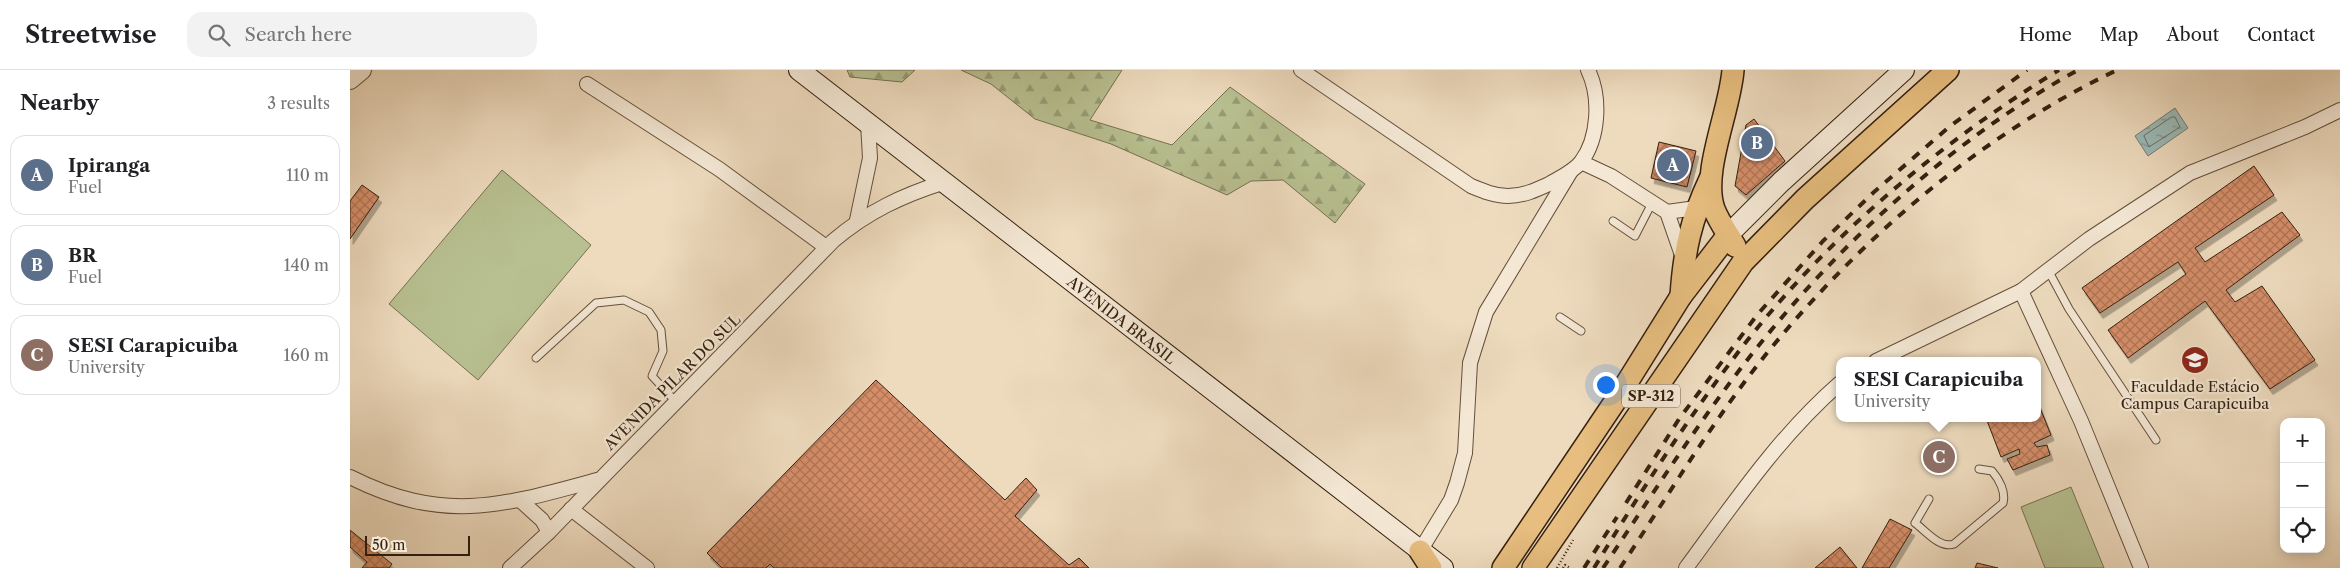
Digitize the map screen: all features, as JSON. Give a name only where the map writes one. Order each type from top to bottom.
[{"type":"main road","name":"AVENIDA BRASIL","points":[[799,70],[945,182],[1425,559],[1443,568]]},
{"type":"main road","points":[[1681,296],[1683,258],[1696,208],[1710,179],[1732,91],[1733,70]]},
{"type":"main road","name":"SP-312","points":[[1503,568],[1618,397],[1681,296],[1728,235],[1781,182],[1904,70]]},
{"type":"main road","name":"SP-312","points":[[1533,568],[1743,262],[1804,199],[1948,70]]},
{"type":"main road","points":[[1710,179],[1714,211],[1743,262]]},
{"type":"street","points":[[350,80],[362,70]]},
{"type":"street","points":[[1301,70],[1471,186],[1494,194],[1509,196],[1525,194],[1576,167],[1611,176],[1667,212],[1696,208]]},
{"type":"street","points":[[1425,559],[1457,483],[1465,453],[1470,363],[1486,312],[1590,144],[1596,115],[1596,93],[1588,70]]},
{"type":"street","points":[[587,84],[719,169],[826,247]]},
{"type":"street","points":[[1884,357],[2021,291],[2089,240],[2190,173],[2305,127],[2340,110]]},
{"type":"street","points":[[857,220],[870,158],[868,123]]},
{"type":"street","name":"AVENIDA PILAR DO SUL","points":[[510,568],[549,532],[597,480],[676,402],[826,247],[857,220],[908,195],[945,182]]},
{"type":"street","points":[[1667,212],[1683,258]]},
{"type":"street","points":[[2021,291],[2080,421],[2141,568]]},
{"type":"street","points":[[1686,568],[1754,475],[1787,435],[1809,410],[1836,386]]},
{"type":"street","points":[[350,476],[376,490],[414,502],[465,508],[521,501],[597,480]]},
{"type":"street","points":[[521,501],[542,520],[549,532]]},
{"type":"street","points":[[571,509],[647,568]]},
{"type":"lane","points":[[1613,220],[1636,236],[1652,203]]},
{"type":"lane","points":[[2048,270],[2069,309],[2156,440]]},
{"type":"lane","points":[[536,358],[596,303],[624,300],[649,312],[661,330],[663,351],[652,376],[676,402]]},
{"type":"lane","points":[[1560,317],[1581,331]]},
{"type":"lane","points":[[1929,499],[1915,523],[1946,546],[1954,544],[2003,503],[2004,495],[1997,477],[1987,469],[1980,470]]},
{"type":"path","points":[[1564,566],[1570,568]]},
{"type":"green space","points":[[847,70],[915,70],[902,82],[850,77]]},
{"type":"green space","points":[[961,70],[1122,70],[1090,120],[1172,145],[1230,87],[1365,184],[1335,223],[1283,180],[1251,181],[1227,195],[1111,144],[1035,119],[991,84]]},
{"type":"green space","points":[[502,170],[591,245],[478,380],[389,304]]},
{"type":"green space","points":[[2071,487],[2104,568],[2045,568],[2021,507]]},
{"type":"water","points":[[2175,108],[2188,128],[2148,156],[2135,136]]},
{"type":"building","points":[[1754,119],[1785,161],[1746,195],[1735,186],[1746,125]]},
{"type":"building","points":[[1659,142],[1696,151],[1687,187],[1651,178]]},
{"type":"building","points":[[2254,166],[2274,195],[2195,248],[2205,262],[2282,212],[2300,235],[2226,290],[2235,302],[2262,286],[2315,360],[2270,389],[2205,301],[2128,358],[2108,330],[2186,274],[2178,262],[2100,313],[2082,288]]},
{"type":"building","points":[[362,185],[379,197],[350,239],[350,201]]},
{"type":"building","points":[[876,380],[1005,500],[1026,478],[1037,490],[1015,516],[1069,565],[1079,558],[1089,568],[774,568],[770,564],[766,568],[722,568],[707,553]]},
{"type":"building","points":[[2041,410],[2051,435],[2034,443],[2037,447],[2047,445],[2050,455],[2013,470],[2007,459],[2020,454],[2019,449],[2001,457],[1988,422],[2041,422]]},
{"type":"building","points":[[1890,519],[1912,530],[1889,568],[1862,568]]},
{"type":"building","points":[[350,530],[392,564],[389,568],[362,568],[367,562],[350,547]]},
{"type":"building","points":[[1840,547],[1857,568],[1815,568]]},
{"type":"building","points":[[1977,563],[1998,568],[1975,568]]},
{"type":"railway","points":[[1626,503],[1679,419],[1757,315],[1823,241],[1874,192],[1949,127],[2027,70]]},
{"type":"railway","points":[[1594,568],[1686,424],[1746,342],[1779,302],[1852,227],[1890,192],[1972,128],[2059,70]]},
{"type":"railway","points":[[1603,568],[1721,394],[1764,339],[1832,262],[1869,225],[1949,156],[1991,124],[2078,70]]},
{"type":"railway","points":[[1620,568],[1709,431],[1747,379],[1804,310],[1843,269],[1927,192],[1972,158],[2018,125],[2067,96],[2117,70]]},
{"type":"railway","points":[[1584,568],[1617,517]]},
{"type":"place","name":"BR","points":[[1757,143]]},
{"type":"place","name":"Ipiranga","points":[[1673,165]]},
{"type":"place","name":"Faculdade Estácio Campus Carapicuiba","points":[[2195,360]]},
{"type":"place","name":"SESI Carapicuiba","points":[[1939,457]]}]
